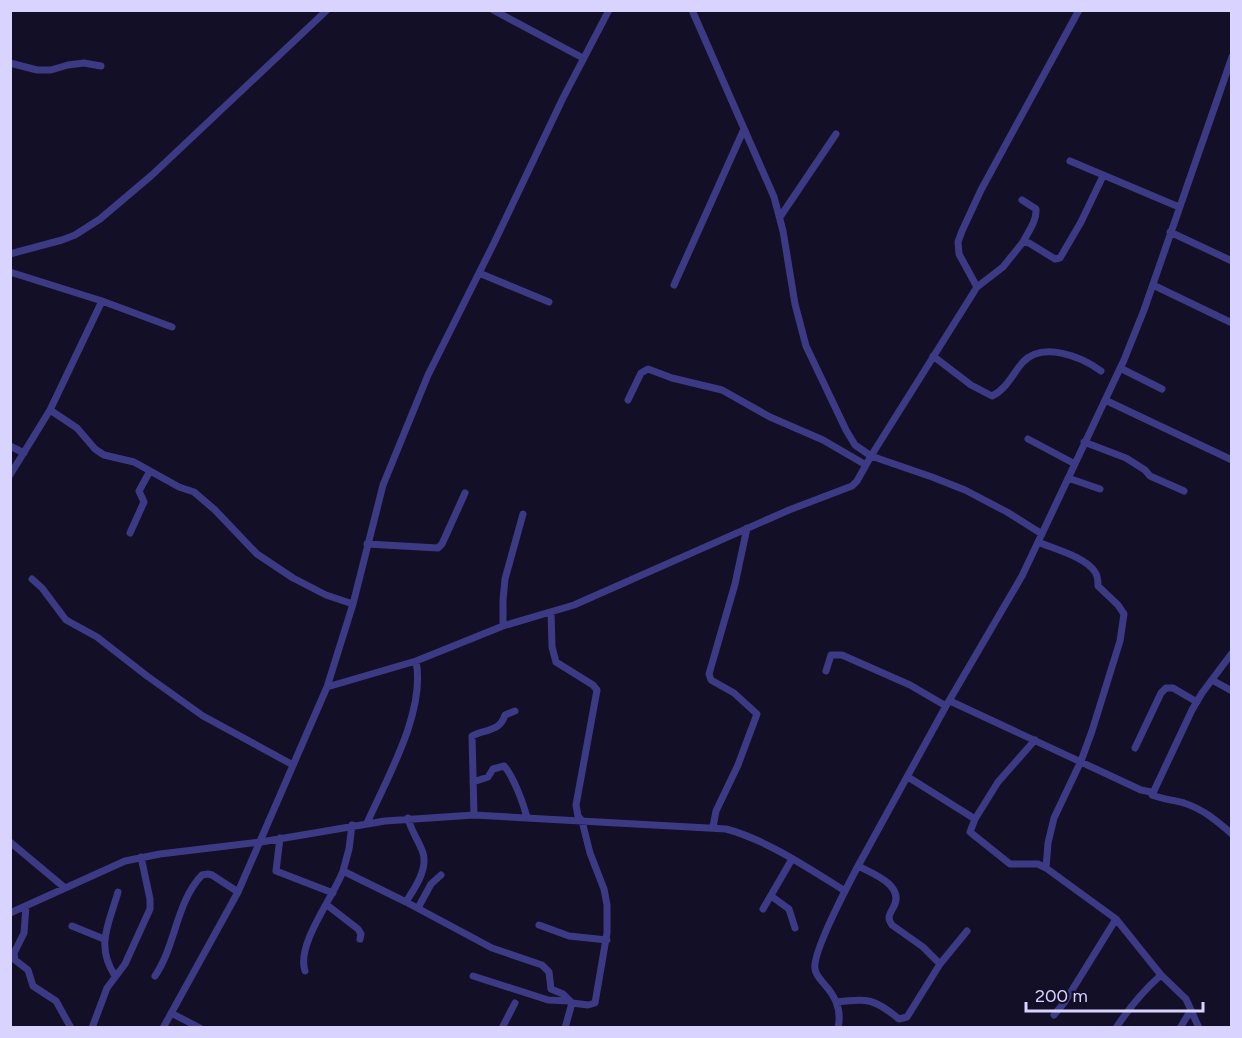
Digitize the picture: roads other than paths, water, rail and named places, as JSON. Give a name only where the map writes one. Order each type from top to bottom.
[{"type":"street","points":[[10,254],[75,235],[100,219],[168,160],[327,10]]},
{"type":"street","points":[[493,10],[584,58]]},
{"type":"street","points":[[163,1028],[238,892],[327,687],[353,604],[383,485],[415,403],[609,10]]},
{"type":"street","points":[[692,10],[770,184],[780,217],[795,304],[806,346],[855,445],[871,456],[965,490],[1042,534]]},
{"type":"street","points":[[977,287],[959,255],[958,242],[962,231],[989,174],[1079,10]]},
{"type":"street","points":[[838,1028],[840,1021],[837,1002],[817,975],[815,960],[858,866],[1022,576],[1120,368],[1153,285],[1179,207],[1229,74],[1232,57]]},
{"type":"street","points":[[10,63],[37,70],[51,70],[84,63],[101,66]]},
{"type":"street","points":[[674,285],[744,129]]},
{"type":"street","points":[[780,217],[836,134]]},
{"type":"street","points":[[1070,161],[1179,207]]},
{"type":"street","points":[[1023,242],[1029,243],[1055,259],[1060,258],[1081,222],[1103,176]]},
{"type":"street","points":[[327,687],[416,661],[503,626],[585,600],[807,502],[852,486],[977,287],[1003,267],[1023,242],[1037,213],[1036,209],[1022,200]]},
{"type":"street","points":[[1170,232],[1232,261]]},
{"type":"street","points":[[10,272],[102,301],[172,327]]},
{"type":"street","points":[[479,273],[549,302]]},
{"type":"street","points":[[1153,285],[1232,323]]},
{"type":"street","points":[[10,475],[50,410],[76,357],[79,345],[102,301]]},
{"type":"street","points":[[933,356],[972,385],[992,396],[999,393],[1024,360],[1035,355],[1071,354],[1082,358],[1101,371]]},
{"type":"street","points":[[1120,368],[1162,389]]},
{"type":"street","points":[[628,400],[641,373],[648,369],[672,378],[713,386],[777,420],[823,440],[866,465]]},
{"type":"street","points":[[1105,400],[1232,460]]},
{"type":"street","points":[[50,410],[77,429],[95,449],[104,455],[134,462],[194,492],[215,510],[257,554],[293,578],[326,595],[353,604]]},
{"type":"street","points":[[1028,439],[1075,464]]},
{"type":"street","points":[[1084,442],[1126,458],[1145,470],[1150,477],[1184,491]]},
{"type":"street","points":[[10,446],[24,453]]},
{"type":"street","points":[[130,533],[143,504],[140,491],[150,471]]},
{"type":"street","points":[[1068,478],[1100,489]]},
{"type":"street","points":[[368,544],[438,548],[442,544],[465,493]]},
{"type":"street","points":[[503,626],[505,579],[523,514]]},
{"type":"street","points":[[713,827],[716,810],[738,765],[757,714],[734,693],[711,680],[709,674],[735,584],[747,528]]},
{"type":"street","points":[[1038,542],[1091,566],[1097,576],[1098,586],[1124,614],[1123,628],[1109,678],[1081,761],[1054,818],[1048,843],[1046,868]]},
{"type":"street","points":[[32,579],[42,588],[66,620],[97,637],[203,716],[293,765]]},
{"type":"street","points":[[473,976],[548,1000],[588,1005],[595,1003],[608,924],[606,896],[576,805],[597,690],[593,685],[556,662],[552,647],[551,612]]},
{"type":"street","points":[[1152,795],[1197,702],[1232,653]]},
{"type":"street","points":[[826,671],[831,655],[842,655],[948,704],[1035,740],[1141,790],[1151,792],[1152,795],[1184,803],[1206,813],[1232,834]]},
{"type":"street","points":[[367,823],[410,725],[417,686],[416,661]]},
{"type":"street","points":[[1212,680],[1232,691]]},
{"type":"street","points":[[1136,748],[1161,693],[1166,688],[1173,688],[1197,702]]},
{"type":"street","points":[[474,815],[472,736],[498,728],[505,715],[515,711]]},
{"type":"street","points":[[1035,740],[998,782],[969,829],[970,833],[1010,864],[1038,864],[1046,868],[1116,919],[1161,975],[1186,999],[1199,1028]]},
{"type":"street","points":[[473,782],[488,777],[493,769],[504,766],[509,771],[522,799],[527,818]]},
{"type":"street","points":[[908,777],[975,819]]},
{"type":"street","points":[[10,913],[104,869],[141,857],[261,842],[367,823],[408,818],[474,815],[713,827],[741,834],[792,859],[845,891]]},
{"type":"street","points":[[406,902],[416,885],[424,862],[423,853],[411,832],[408,818]]},
{"type":"street","points":[[305,971],[303,964],[306,948],[343,871],[352,825]]},
{"type":"street","points":[[280,838],[276,871],[333,893]]},
{"type":"street","points":[[10,842],[65,888]]},
{"type":"street","points":[[92,1028],[107,988],[130,954],[150,909],[141,857]]},
{"type":"street","points":[[763,909],[792,859]]},
{"type":"street","points":[[858,866],[877,875],[891,886],[897,898],[888,920],[923,947],[940,964]]},
{"type":"street","points":[[343,871],[492,948],[545,966],[549,972],[551,989],[563,994],[571,1002]]},
{"type":"street","points":[[155,976],[167,954],[181,911],[202,875],[212,875],[238,892]]},
{"type":"street","points":[[418,908],[431,884],[441,875]]},
{"type":"street","points":[[115,976],[107,964],[104,939],[118,892]]},
{"type":"street","points":[[771,896],[789,909],[795,928]]},
{"type":"street","points":[[327,905],[358,929],[361,934],[360,939]]},
{"type":"street","points":[[26,906],[24,933],[14,952],[15,960],[28,970],[33,986],[56,1001],[71,1028]]},
{"type":"street","points":[[1054,1015],[1064,1003],[1116,919]]},
{"type":"street","points":[[539,925],[569,936],[606,940]]},
{"type":"street","points":[[72,926],[104,939]]},
{"type":"street","points":[[837,1002],[866,1000],[875,1002],[899,1019],[907,1017],[940,964],[967,931]]},
{"type":"street","points":[[1116,1028],[1135,1000],[1161,975]]},
{"type":"street","points":[[565,1028],[571,1002]]},
{"type":"street","points":[[502,1028],[515,1003]]},
{"type":"street","points":[[1180,1028],[1191,1010]]},
{"type":"street","points":[[171,1013],[200,1028]]}]
